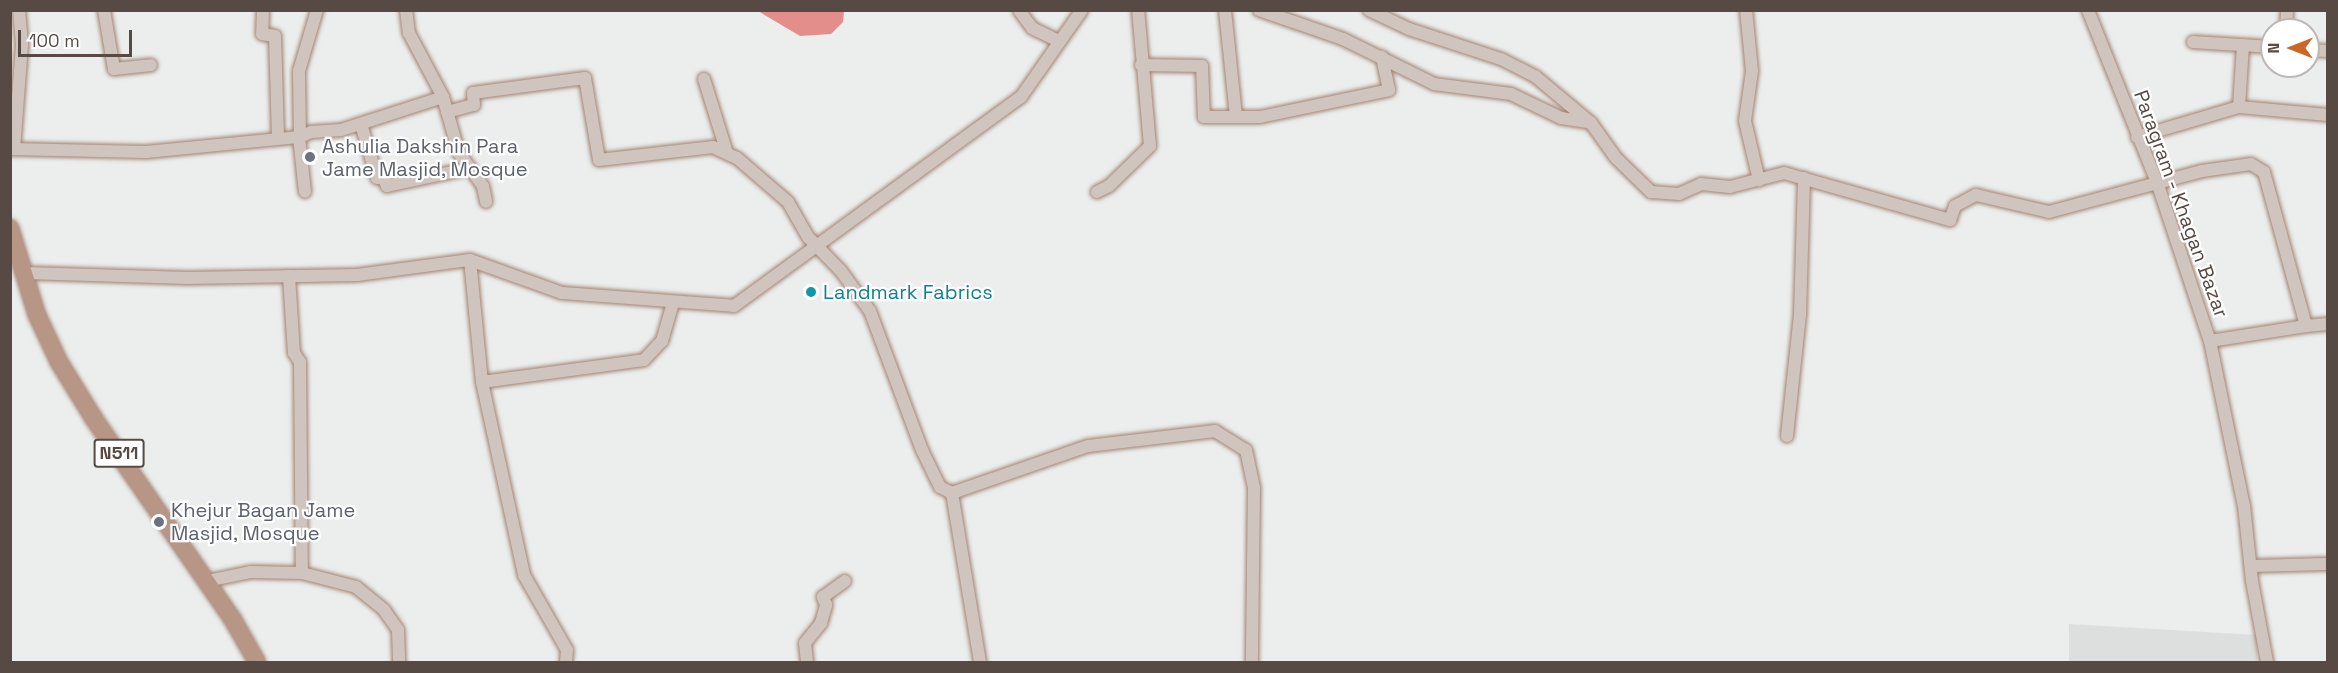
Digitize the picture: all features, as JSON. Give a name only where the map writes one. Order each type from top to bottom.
[{"type":"highway","name":"N511","points":[[12,234],[26,273],[37,315],[59,362],[94,419],[207,581],[257,663]]},
{"type":"street","points":[[20,10],[12,149],[146,152],[299,137],[361,124],[443,97]]},
{"type":"street","points":[[104,10],[114,69],[151,64]]},
{"type":"street","points":[[263,10],[262,34],[275,36],[278,138]]},
{"type":"street","points":[[305,192],[299,137],[299,71],[317,10]]},
{"type":"street","points":[[406,10],[410,33],[443,97],[459,153],[483,186],[486,202]]},
{"type":"street","points":[[1019,10],[1032,28],[1059,41]]},
{"type":"street","points":[[26,273],[188,278],[357,275],[470,260],[562,293],[734,306],[1021,97],[1082,10]]},
{"type":"street","points":[[1096,192],[1109,186],[1150,146],[1141,65],[1138,10]]},
{"type":"street","points":[[1225,10],[1236,116]]},
{"type":"street","points":[[1259,10],[1342,39],[1434,84],[1511,94],[1561,118],[1591,123]]},
{"type":"street","points":[[1746,10],[1752,71],[1745,121],[1759,180]]},
{"type":"street","name":"Paragram - Khagan Bazar","points":[[2088,10],[2158,186],[2210,341],[2244,506],[2267,663]]},
{"type":"street","points":[[1371,11],[1409,29],[1501,59],[1536,77],[1591,123],[1616,158],[1651,192],[1679,194],[1701,184],[1730,187],[1784,173],[1950,220],[1955,206],[1976,195],[2049,212],[2242,163],[2264,172],[2306,327]]},
{"type":"street","points":[[2193,42],[2260,46]]},
{"type":"street","points":[[2239,107],[2243,45]]},
{"type":"street","points":[[1141,65],[1202,66],[1204,117],[1276,117],[1389,90],[1382,57]]},
{"type":"street","points":[[447,112],[474,105],[473,93],[585,78],[599,160],[713,147],[728,153],[788,202],[816,247],[841,271],[870,311],[922,450],[940,487],[952,493],[1088,446],[1215,431],[1246,450],[1254,488],[1252,663]]},
{"type":"street","points":[[704,79],[728,153]]},
{"type":"street","points":[[2137,137],[2239,107],[2328,115]]},
{"type":"street","points":[[361,124],[377,178],[383,177],[387,186],[470,168]]},
{"type":"street","points":[[1787,436],[1800,315],[1804,178]]},
{"type":"street","points":[[470,260],[482,382],[524,575],[567,650],[566,663]]},
{"type":"street","points":[[289,276],[294,353],[300,362],[302,573]]},
{"type":"street","points":[[482,382],[644,360],[662,341],[673,303]]},
{"type":"street","points":[[2210,341],[2328,324]]},
{"type":"street","points":[[952,493],[980,663]]},
{"type":"street","points":[[2251,566],[2328,564]]},
{"type":"street","points":[[207,581],[250,572],[302,573],[356,587],[384,610],[398,630],[399,663]]},
{"type":"street","points":[[807,663],[805,643],[821,623],[826,605],[823,597],[845,581]]},
{"type":"shaded area","points":[[758,11],[844,11],[843,22],[831,34],[800,36]]},
{"type":"shaded area","points":[[2069,624],[2257,635],[2257,662],[2069,662]]},
{"type":"place","name":"Ashulia Dakshin Para Jame Masjid, Mosque","points":[[310,157]]},
{"type":"place","name":"Landmark Fabrics","points":[[811,292]]},
{"type":"place","name":"Khejur Bagan Jame Masjid, Mosque","points":[[159,522]]}]
